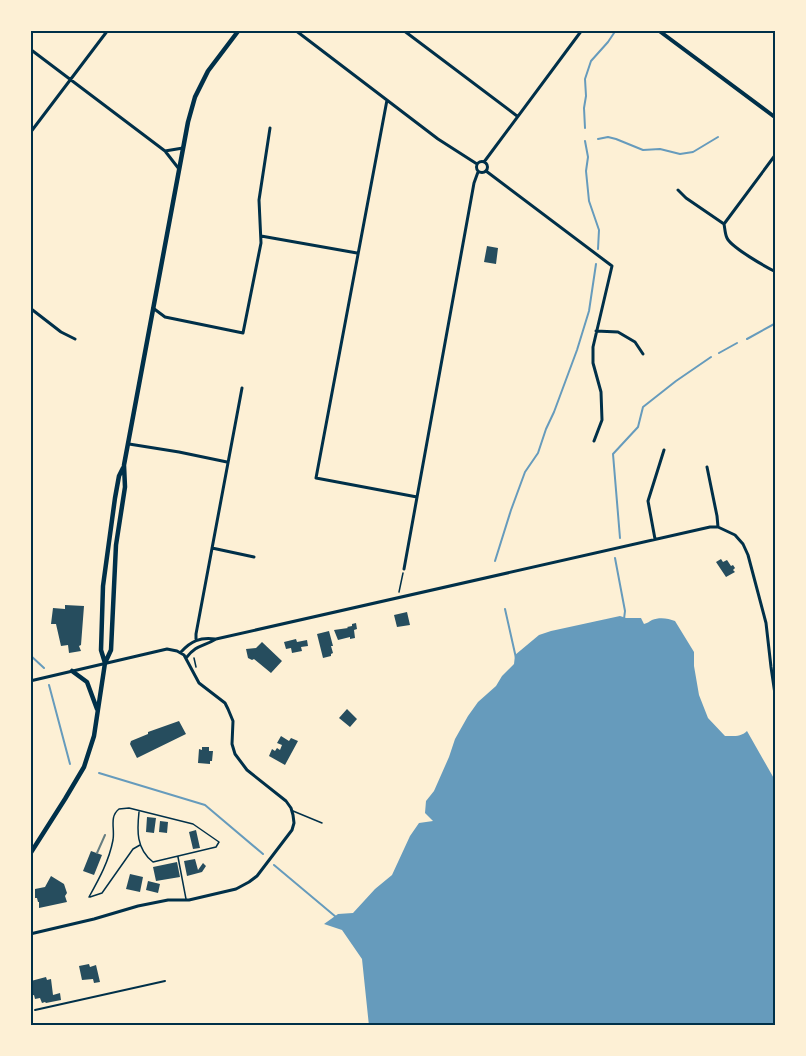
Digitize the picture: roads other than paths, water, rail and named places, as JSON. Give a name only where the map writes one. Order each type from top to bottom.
[{"type":"main road","points":[[105,663],[101,650],[103,586],[115,498],[129,444],[188,122],[195,97],[208,71],[239,30]]},
{"type":"main road","points":[[30,854],[84,766],[94,736],[105,663],[111,650],[118,526],[125,487],[124,465]]},
{"type":"main road","points":[[72,671],[87,682],[98,712]]},
{"type":"street","points":[[30,133],[108,30]]},
{"type":"street","points":[[295,30],[438,139],[477,164]]},
{"type":"street","points":[[403,30],[517,116]]},
{"type":"street","points":[[477,164],[484,162],[582,30]]},
{"type":"street","points":[[658,30],[776,118]]},
{"type":"street","points":[[30,49],[165,151],[179,169]]},
{"type":"street","points":[[387,100],[316,478],[417,497]]},
{"type":"street","points":[[153,308],[165,317],[243,333],[261,236],[260,200],[270,128]]},
{"type":"street","points":[[165,151],[183,148]]},
{"type":"street","points":[[724,224],[776,154]]},
{"type":"street","points":[[484,162],[487,166],[486,171]]},
{"type":"street","points":[[404,569],[474,183],[478,172],[477,164]]},
{"type":"street","points":[[478,172],[486,171],[612,266],[593,347],[594,363],[601,392],[602,420],[594,441]]},
{"type":"street","points":[[678,190],[724,224],[730,242],[776,272]]},
{"type":"street","points":[[261,236],[358,253]]},
{"type":"street","points":[[30,308],[61,332],[75,339]]},
{"type":"street","points":[[596,331],[618,332],[635,342],[643,354]]},
{"type":"street","points":[[196,639],[242,388]]},
{"type":"street","points":[[129,444],[227,462]]},
{"type":"street","points":[[655,539],[648,501],[664,450]]},
{"type":"street","points":[[707,467],[718,526]]},
{"type":"street","points":[[180,652],[196,639],[216,639],[718,526],[739,539],[748,555],[766,623],[776,702]]},
{"type":"street","points":[[212,548],[254,556]]},
{"type":"street","points":[[186,658],[194,649],[216,639]]},
{"type":"street","points":[[30,681],[166,649],[180,652],[200,683],[220,698],[228,709],[233,722],[233,750],[238,760],[286,801],[292,811],[294,823],[289,835],[257,876],[231,891],[138,906],[30,934]]},
{"type":"street","points":[[35,1010],[165,981]]},
{"type":"lane","points":[[139,812],[137,833],[140,844],[153,862],[216,847],[219,842],[193,824],[129,808],[119,808],[112,818],[113,838],[106,865],[89,897],[102,893],[133,849],[140,844]]},
{"type":"lane","points":[[292,811],[322,823]]},
{"type":"lane","points":[[178,856],[186,900]]},
{"type":"water","points":[[620,616],[641,618],[644,624],[658,618],[675,621],[694,652],[699,695],[708,718],[725,736],[740,735],[747,731],[776,782],[776,1026],[369,1026],[362,959],[342,930],[324,924],[338,914],[353,913],[375,889],[392,875],[410,836],[419,823],[433,821],[425,813],[426,801],[434,791],[455,739],[478,702],[496,686],[514,664],[515,655],[539,635]]},
{"type":"waterway","points":[[585,128],[585,79],[591,61],[616,30]]},
{"type":"waterway","points":[[598,139],[608,137],[643,150],[660,149],[680,154],[693,152],[718,137]]},
{"type":"waterway","points":[[585,141],[588,157],[586,171],[589,201],[599,230],[598,249]]},
{"type":"waterway","points":[[495,561],[525,472],[538,453],[577,350],[589,311],[596,264]]},
{"type":"waterway","points":[[747,339],[776,323]]},
{"type":"waterway","points":[[719,353],[737,343]]},
{"type":"waterway","points":[[620,538],[613,454],[638,427],[643,407],[711,357]]},
{"type":"waterway","points":[[615,558],[625,611],[624,619]]},
{"type":"waterway","points":[[505,609],[516,658]]},
{"type":"waterway","points":[[30,655],[44,668]]},
{"type":"waterway","points":[[49,685],[70,764]]},
{"type":"waterway","points":[[99,773],[205,805],[263,854]]},
{"type":"waterway","points":[[274,865],[336,917]]},
{"type":"railway","points":[[97,853],[105,835]]}]
